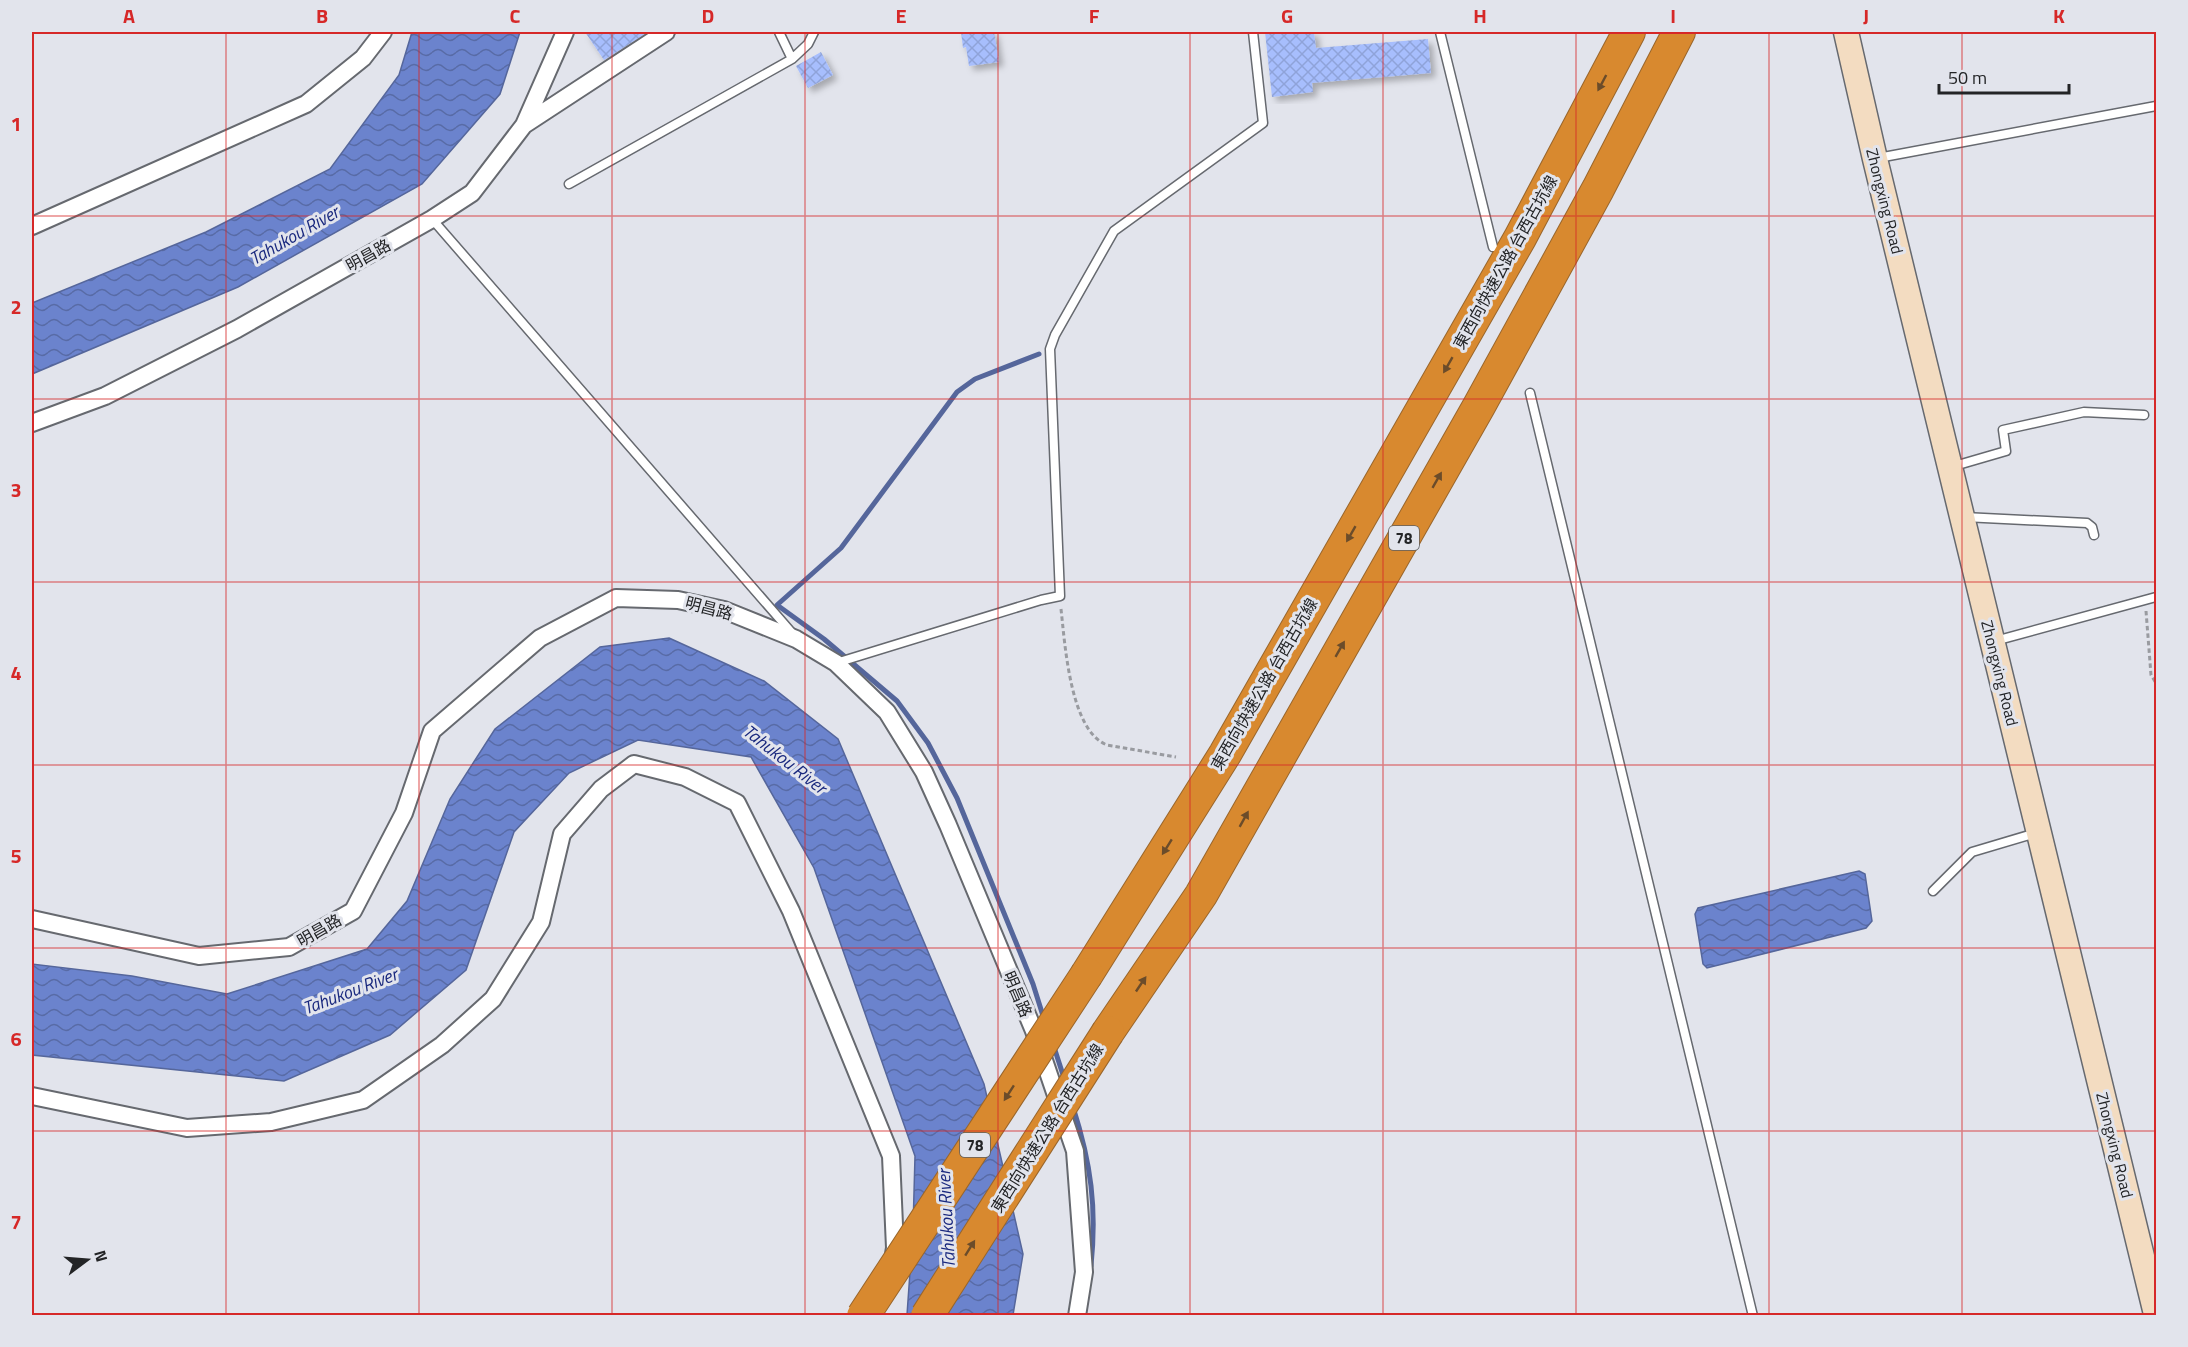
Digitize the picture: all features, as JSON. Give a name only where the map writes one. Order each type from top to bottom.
[{"type":"highway","name":"東西向快速公路 台西古坑線","points":[[862,1316],[1087,974],[1225,754],[1520,238],[1629,32]]},
{"type":"highway","name":"東西向快速公路 台西古坑線","points":[[927,1316],[1108,1032],[1201,895],[1491,385],[1598,189],[1679,32]]},
{"type":"main road","name":"Zhongxing Road","points":[[1846,32],[2157,1314]]},
{"type":"street","points":[[32,226],[306,104],[363,57],[383,32]]},
{"type":"street","points":[[524,125],[565,32]]},
{"type":"street","name":"明昌路","points":[[32,423],[105,396],[207,344],[432,219],[472,193],[524,125],[666,32]]},
{"type":"street","name":"明昌路","points":[[32,919],[199,956],[289,947],[353,910],[404,813],[432,731],[540,638],[616,598],[678,600],[724,610],[796,639],[836,663],[887,712],[924,772],[1034,1031],[1075,1150],[1084,1272],[1077,1316]]},
{"type":"street","points":[[32,1096],[187,1128],[271,1122],[363,1100],[442,1045],[493,999],[541,922],[562,834],[601,789],[634,764],[686,777],[737,803],[791,911],[891,1156],[895,1248],[884,1316]]},
{"type":"lane","points":[[779,32],[792,58]]},
{"type":"lane","points":[[569,184],[792,58],[808,44],[814,32]]},
{"type":"lane","points":[[836,663],[1060,596],[1050,349],[1055,335],[1114,231],[1263,123],[1253,32]]},
{"type":"lane","points":[[1440,32],[1493,247]]},
{"type":"lane","points":[[1875,159],[2157,106]]},
{"type":"lane","points":[[432,219],[796,639]]},
{"type":"lane","points":[[1530,393],[1752,1316]]},
{"type":"lane","points":[[1950,467],[2006,452],[2003,430],[2084,411],[2144,415]]},
{"type":"lane","points":[[1962,516],[2087,523],[2092,527],[2094,536]]},
{"type":"lane","points":[[1992,641],[2157,597]]},
{"type":"lane","points":[[1932,891],[1972,852],[2039,832]]},
{"type":"path","points":[[1060,596],[1068,674],[1085,725],[1096,741],[1176,757]]},
{"type":"path","points":[[2145,600],[2151,675],[2157,683]]},
{"type":"water","name":"Tahukou River","points":[[412,32],[520,32],[500,94],[422,184],[238,287],[32,374],[32,303],[206,232],[330,169],[399,75]]},
{"type":"water","name":"Tahukou River","points":[[669,638],[764,681],[838,739],[984,1084],[1023,1254],[1013,1315],[907,1315],[915,1156],[814,868],[751,757],[638,740],[569,773],[514,832],[466,970],[390,1035],[284,1081],[32,1055],[32,964],[132,976],[227,994],[367,949],[407,901],[450,799],[495,729],[600,647]]},
{"type":"water","points":[[1859,871],[1865,874],[1872,921],[1866,928],[1707,968],[1703,964],[1695,914],[1698,908]]},
{"type":"building","points":[[585,32],[648,32],[604,60]]},
{"type":"building","points":[[961,32],[994,32],[999,62],[969,66]]},
{"type":"building","points":[[1265,32],[1314,32],[1316,48],[1428,39],[1431,73],[1312,83],[1313,92],[1272,97]]},
{"type":"building","points":[[821,52],[833,75],[808,88],[796,66]]},
{"type":"waterway","points":[[1039,354],[975,379],[957,392],[841,548],[777,605],[824,639],[897,701],[928,743],[957,798],[1033,984],[1044,1019]]},
{"type":"waterway","points":[[1054,1047],[1064,1078]]},
{"type":"waterway","points":[[1073,1107],[1084,1147],[1091,1186],[1093,1205],[1091,1266]]}]
